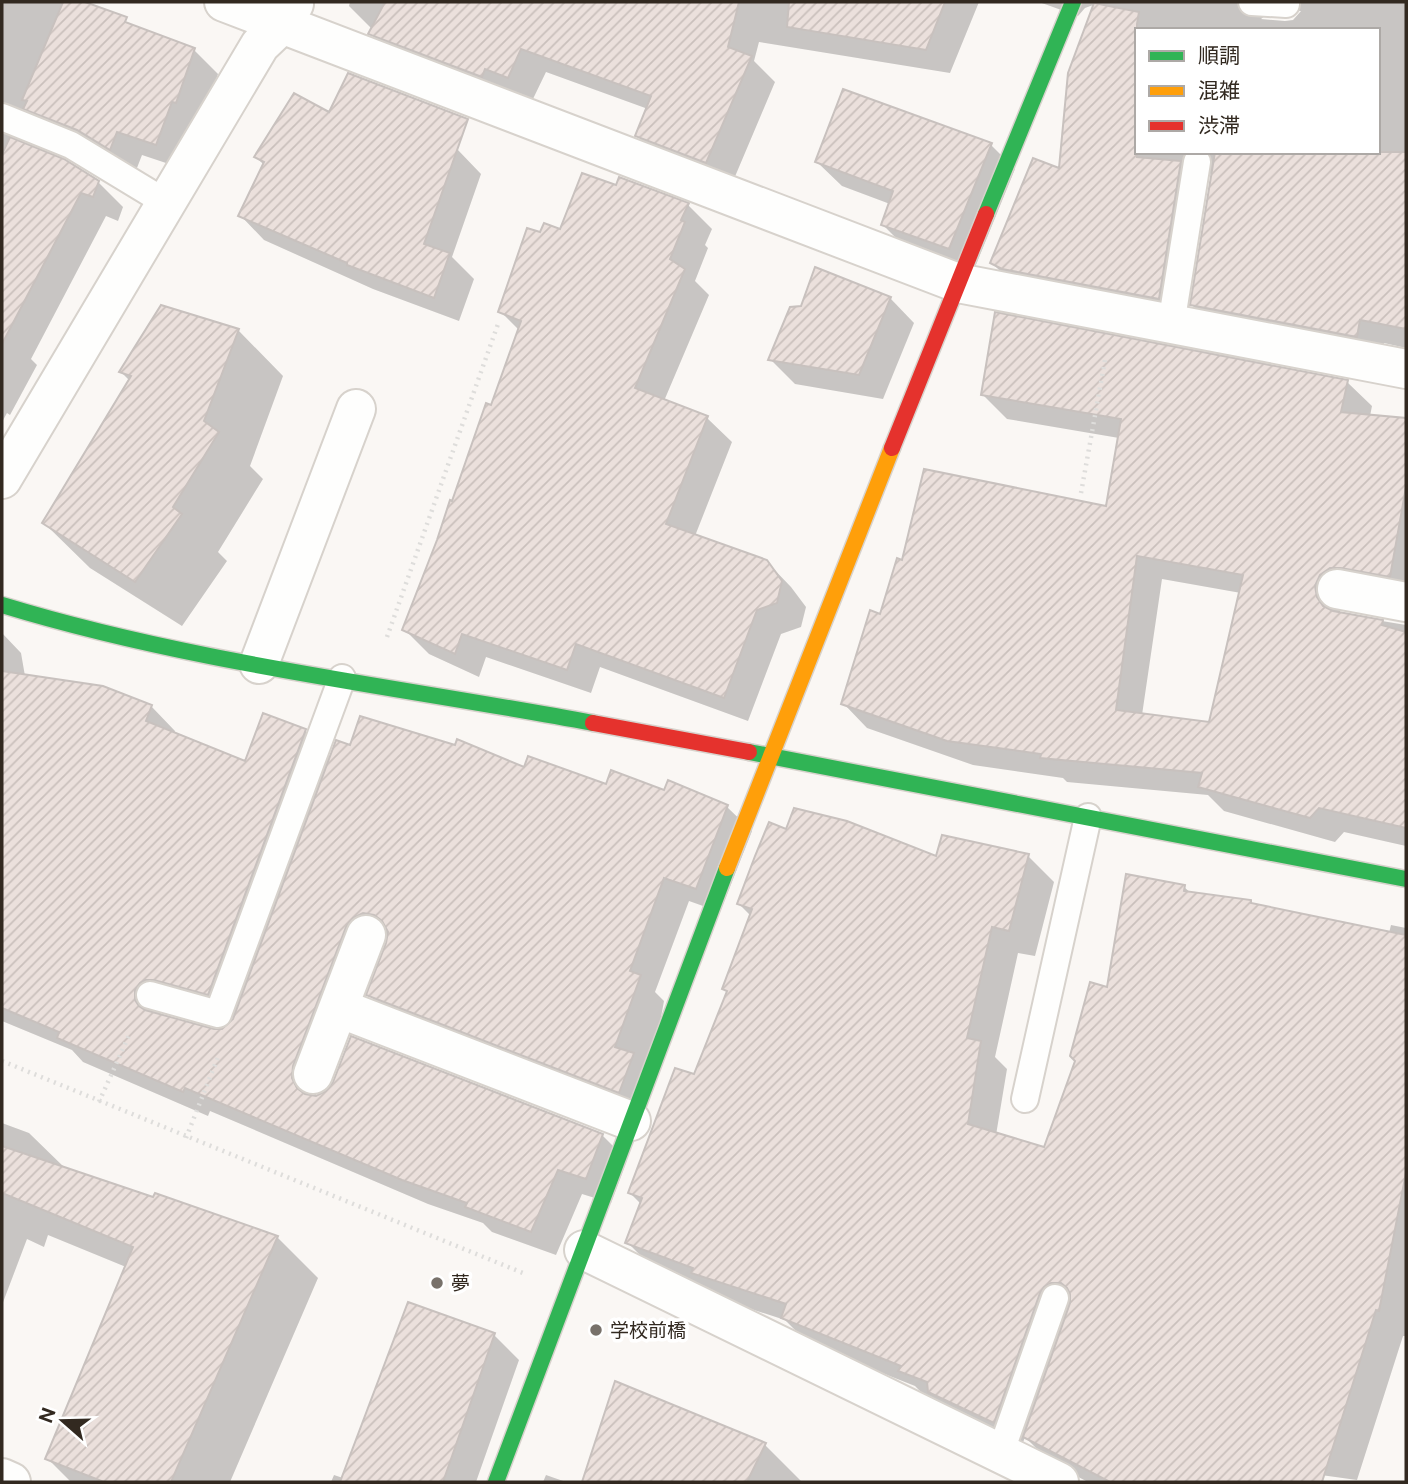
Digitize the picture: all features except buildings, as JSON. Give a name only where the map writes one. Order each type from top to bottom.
[{"type":"street","points":[[224,2],[289,13],[958,283],[1406,369]]},
{"type":"street","points":[[496,1482],[771,755],[958,283],[1073,2]]},
{"type":"street","points":[[2,479],[164,202],[260,45],[289,13]]},
{"type":"street","points":[[260,664],[356,409]]},
{"type":"street","points":[[1336,589],[1406,602]]},
{"type":"street","points":[[2,605],[60,624],[180,652],[371,683],[771,755],[1406,879]]},
{"type":"street","points":[[313,1074],[366,936]]},
{"type":"street","points":[[338,1008],[631,1121]]},
{"type":"street","points":[[584,1250],[1059,1482]]},
{"type":"street","points":[[2,1478],[11,1482]]},
{"type":"lane","points":[[1252,2],[1286,4]]},
{"type":"lane","points":[[2,117],[71,145],[164,202]]},
{"type":"lane","points":[[1171,325],[1197,162]]},
{"type":"lane","points":[[150,995],[218,1014],[342,678]]},
{"type":"lane","points":[[1025,1099],[1087,817]]},
{"type":"lane","points":[[1000,1454],[1055,1298]]},
{"type":"path","points":[[1081,493],[1114,314]]},
{"type":"path","points":[[371,683],[498,324]]},
{"type":"path","points":[[99,1102],[141,1008],[150,995]]},
{"type":"path","points":[[186,1138],[228,1031],[218,1014]]},
{"type":"path","points":[[2,1061],[568,1291]]},
{"type":"traffic: fast","points":[[986,214],[1073,2]]},
{"type":"traffic: fast","points":[[2,605],[148,643],[222,659],[593,723]]},
{"type":"traffic: fast","points":[[749,752],[1406,879]]},
{"type":"traffic: fast","points":[[496,1482],[727,868]]},
{"type":"traffic: slow","points":[[727,868],[892,448]]},
{"type":"traffic: jam","points":[[892,448],[986,214]]},
{"type":"traffic: jam","points":[[593,723],[749,752]]},
{"type":"place","name":"夢","points":[[437,1283]]},
{"type":"place","name":"学校前橋","points":[[596,1330]]}]
